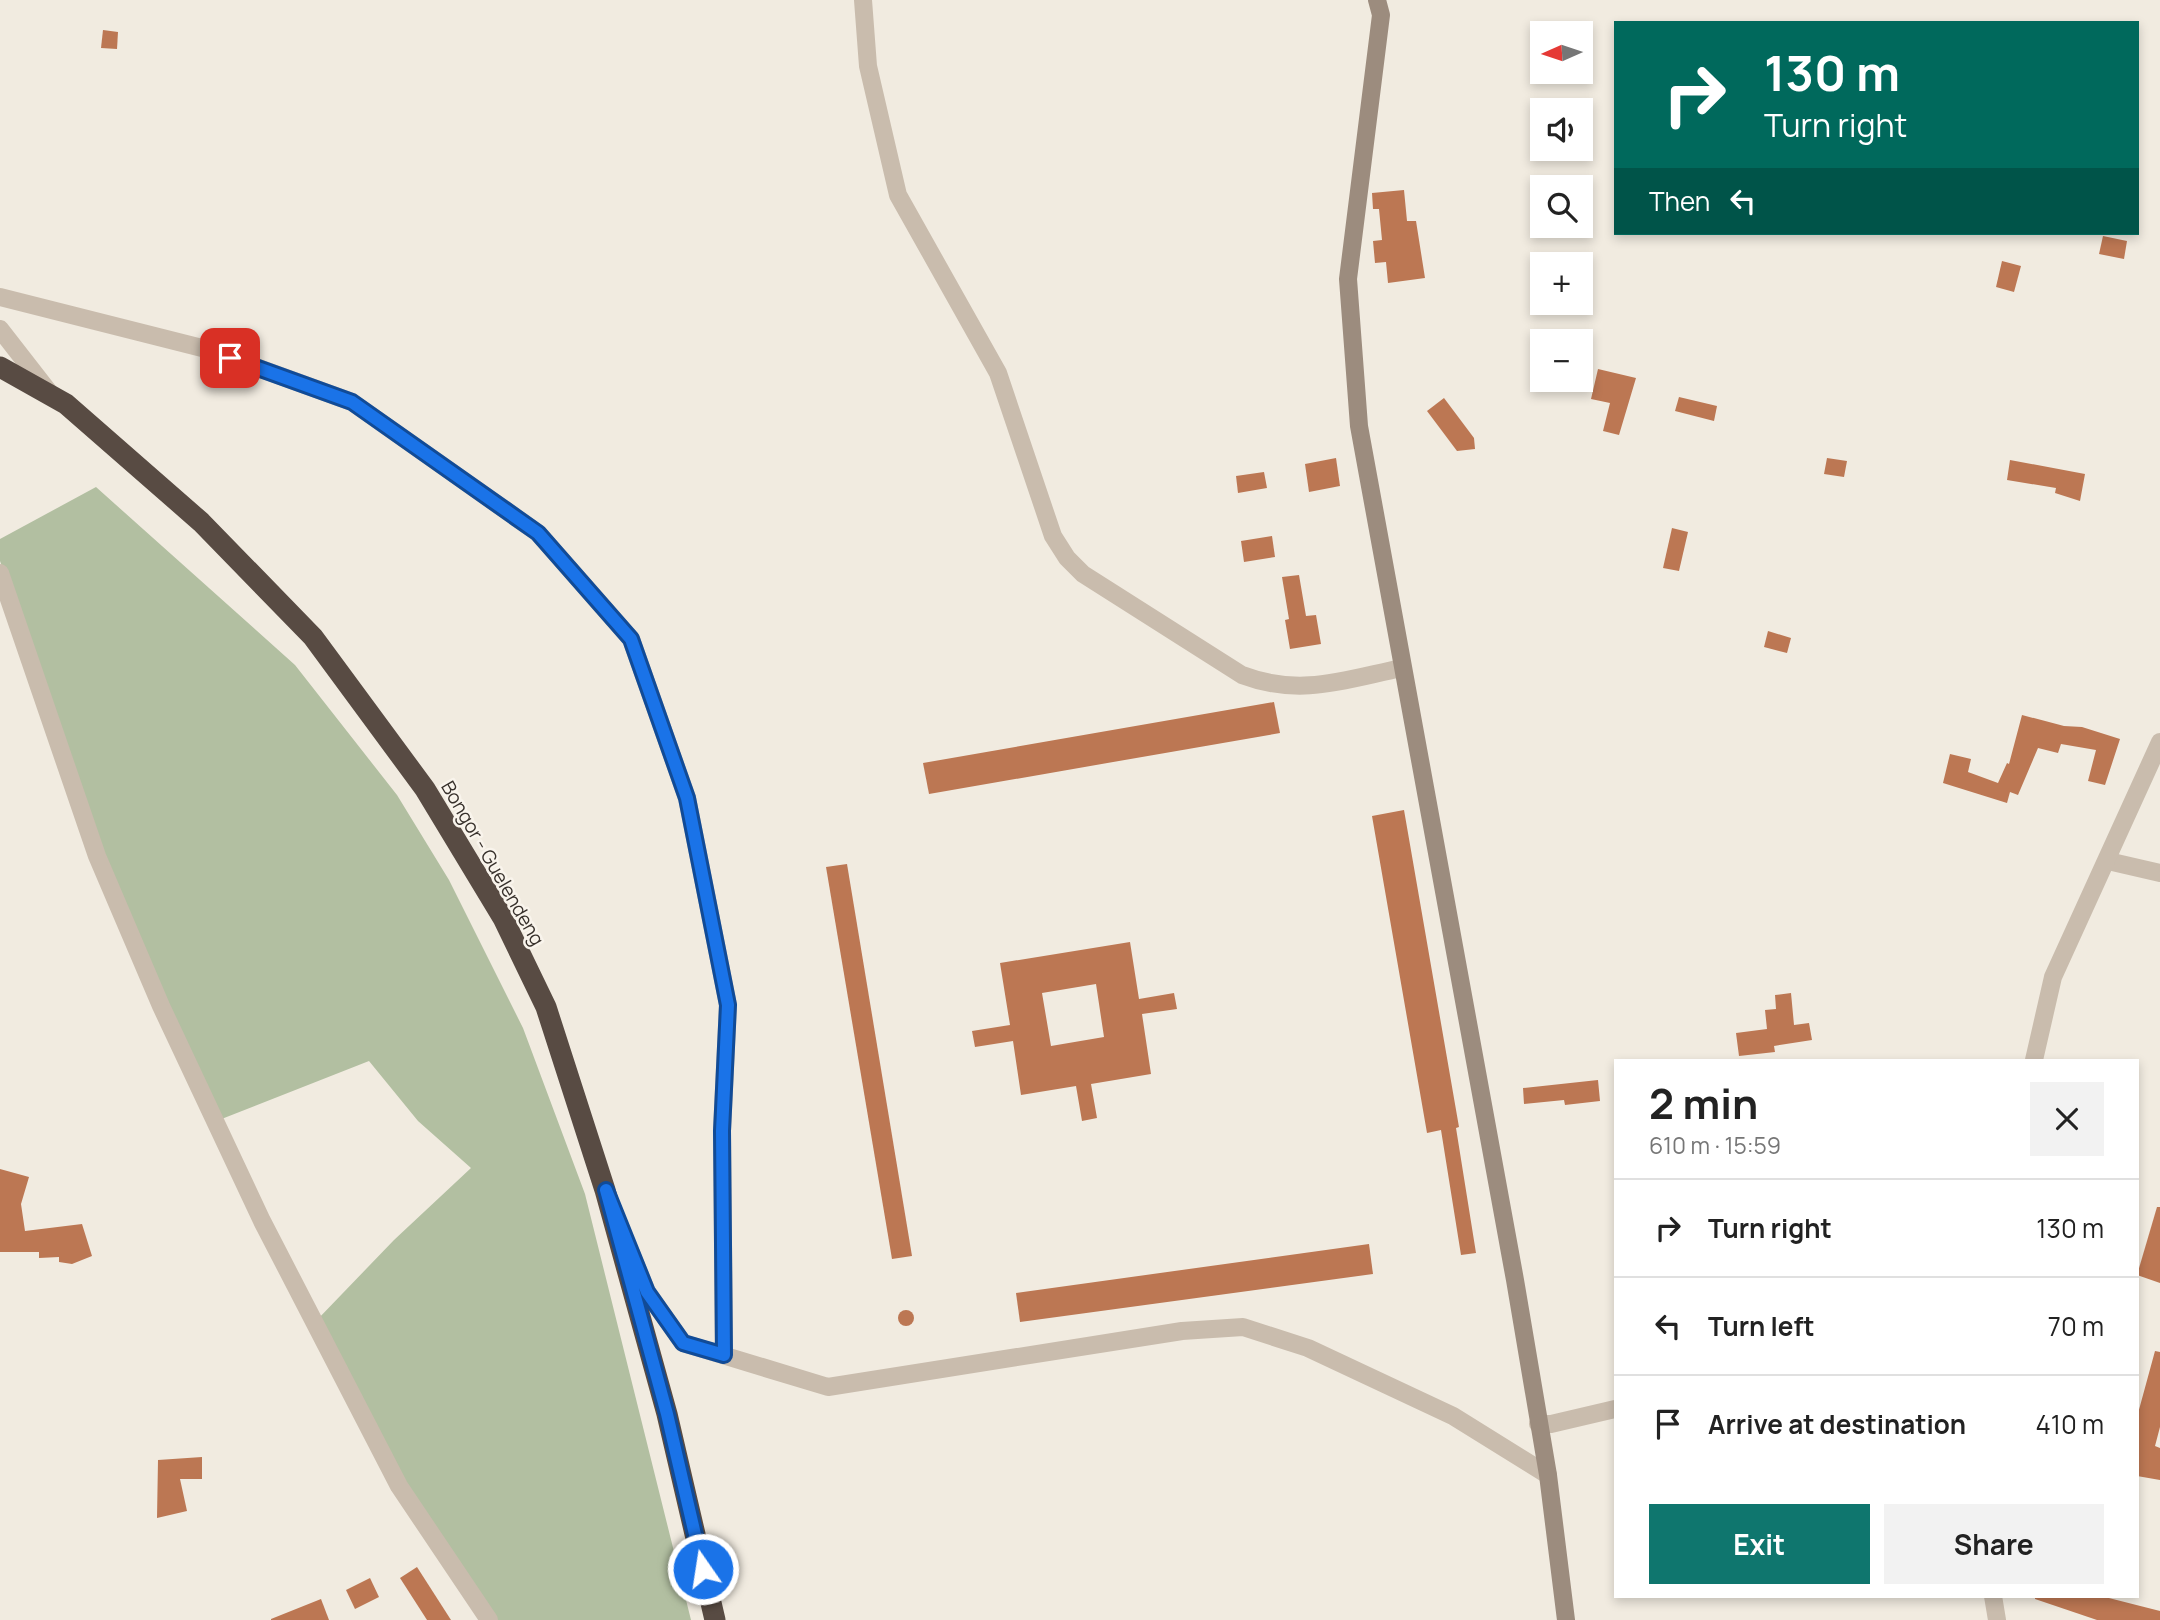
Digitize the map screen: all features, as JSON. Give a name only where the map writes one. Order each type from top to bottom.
[{"type":"highway","name":"Bongor - Guelendeng","points":[[0,367],[66,404],[201,523],[306,630],[413,771],[503,918],[538,990],[606,1190],[667,1414],[715,1620]]},
{"type":"street","points":[[863,0],[867,66],[898,195],[998,373],[1053,536],[1068,558],[1096,583],[1242,675],[1265,684],[1304,687],[1402,668]]},
{"type":"street","points":[[1377,0],[1381,15],[1348,279],[1359,426],[1548,1475],[1566,1620]]},
{"type":"street","points":[[0,297],[206,349],[352,402],[538,533],[631,639],[687,798],[728,1005],[722,1131],[724,1355]]},
{"type":"street","points":[[0,329],[52,396]]},
{"type":"street","points":[[0,573],[97,856],[179,1044],[262,1221],[393,1473],[489,1620]]},
{"type":"street","points":[[2035,1059],[2053,976],[2108,861],[2160,742]]},
{"type":"street","points":[[2108,861],[2160,873]]},
{"type":"street","points":[[606,1190],[647,1292],[683,1343],[828,1387],[1168,1333],[1244,1328],[1308,1348],[1453,1416],[1548,1475]]},
{"type":"street","points":[[1538,1424],[1551,1424],[1614,1409]]},
{"type":"street","points":[[1993,1598],[1997,1620]]},
{"type":"green space","points":[[96,487],[295,665],[397,795],[449,880],[523,1028],[585,1194],[691,1620],[495,1620],[403,1478],[316,1321],[394,1240],[471,1168],[418,1121],[369,1061],[219,1120],[100,848],[0,561],[0,539]]},
{"type":"building","points":[[103,30],[118,32],[117,49],[101,48]]},
{"type":"building","points":[[1404,190],[1407,221],[1416,221],[1425,278],[1388,283],[1386,262],[1375,263],[1373,241],[1382,240],[1379,209],[1373,209],[1372,193]]},
{"type":"building","points":[[2103,236],[2127,241],[2124,259],[2099,254]]},
{"type":"building","points":[[2002,261],[2021,266],[2014,292],[1996,287]]},
{"type":"building","points":[[1598,369],[1636,378],[1619,435],[1603,431],[1610,403],[1591,399]]},
{"type":"building","points":[[1679,397],[1717,406],[1714,421],[1675,411]]},
{"type":"building","points":[[1444,398],[1474,438],[1475,449],[1457,451],[1427,411]]},
{"type":"building","points":[[1336,458],[1340,486],[1309,492],[1305,464]]},
{"type":"building","points":[[1827,458],[1847,461],[1844,477],[1824,474]]},
{"type":"building","points":[[2010,460],[2085,474],[2080,501],[2055,493],[2056,488],[2007,480]]},
{"type":"building","points":[[1264,472],[1267,488],[1238,493],[1236,476]]},
{"type":"building","points":[[1672,528],[1688,532],[1679,571],[1663,568]]},
{"type":"building","points":[[1272,536],[1275,557],[1244,562],[1241,541]]},
{"type":"building","points":[[1299,575],[1306,616],[1316,615],[1321,644],[1290,649],[1285,620],[1289,619],[1282,577]]},
{"type":"building","points":[[1768,631],[1791,638],[1787,653],[1764,647]]},
{"type":"building","points":[[1274,702],[1280,733],[929,794],[923,763]]},
{"type":"building","points":[[2022,715],[2064,726],[2082,727],[2120,739],[2105,785],[2088,781],[2096,750],[2061,744],[2058,753],[2038,748],[2018,795],[2010,792],[2007,803],[1943,783],[1950,754],[1971,759],[1968,772],[1998,783],[2007,763],[2009,764]]},
{"type":"building","points":[[1404,810],[1459,1127],[1456,1128],[1476,1253],[1461,1255],[1441,1130],[1427,1133],[1372,816]]},
{"type":"building","points":[[847,864],[912,1256],[892,1259],[826,867]]},
{"type":"building","points":[[1130,942],[1139,999],[1174,993],[1177,1009],[1142,1014],[1151,1074],[1091,1084],[1097,1118],[1082,1121],[1076,1086],[1021,1095],[1013,1041],[975,1047],[972,1031],[1010,1025],[1000,963]],"holes":[[[1096,984],[1104,1037],[1051,1046],[1042,993]]]},
{"type":"building","points":[[1791,993],[1794,1025],[1809,1023],[1812,1040],[1774,1046],[1775,1052],[1739,1056],[1736,1033],[1767,1029],[1765,1010],[1776,1009],[1775,995]]},
{"type":"building","points":[[1598,1080],[1600,1101],[1565,1105],[1564,1100],[1524,1104],[1523,1088]]},
{"type":"building","points":[[0,1169],[29,1177],[21,1204],[25,1231],[82,1224],[92,1256],[72,1264],[59,1262],[59,1257],[39,1258],[39,1252],[0,1252]]},
{"type":"building","points":[[2157,1207],[2160,1207],[2160,1283],[2139,1276]]},
{"type":"building","points":[[1369,1244],[1373,1274],[1020,1322],[1016,1293]]},
{"type":"building","points":[[903,1310],[909,1310],[914,1318],[912,1324],[903,1326],[898,1321],[898,1315]]},
{"type":"building","points":[[2155,1351],[2160,1352],[2160,1427],[2155,1446],[2160,1448],[2160,1480],[2139,1476],[2139,1410]]},
{"type":"building","points":[[202,1457],[202,1479],[180,1479],[187,1511],[157,1518],[158,1460]]},
{"type":"building","points":[[417,1567],[451,1620],[427,1620],[400,1578]]},
{"type":"building","points":[[370,1578],[379,1597],[355,1609],[346,1590]]},
{"type":"building","points":[[2109,1598],[2160,1611],[2160,1620],[2097,1620],[2035,1599]]},
{"type":"building","points":[[321,1599],[329,1620],[271,1620],[271,1619]]},
{"type":"route","points":[[230,358],[352,402],[538,533],[631,639],[687,798],[728,1005],[722,1131],[724,1355],[683,1343],[647,1292],[606,1190],[667,1414],[703,1569]]}]
